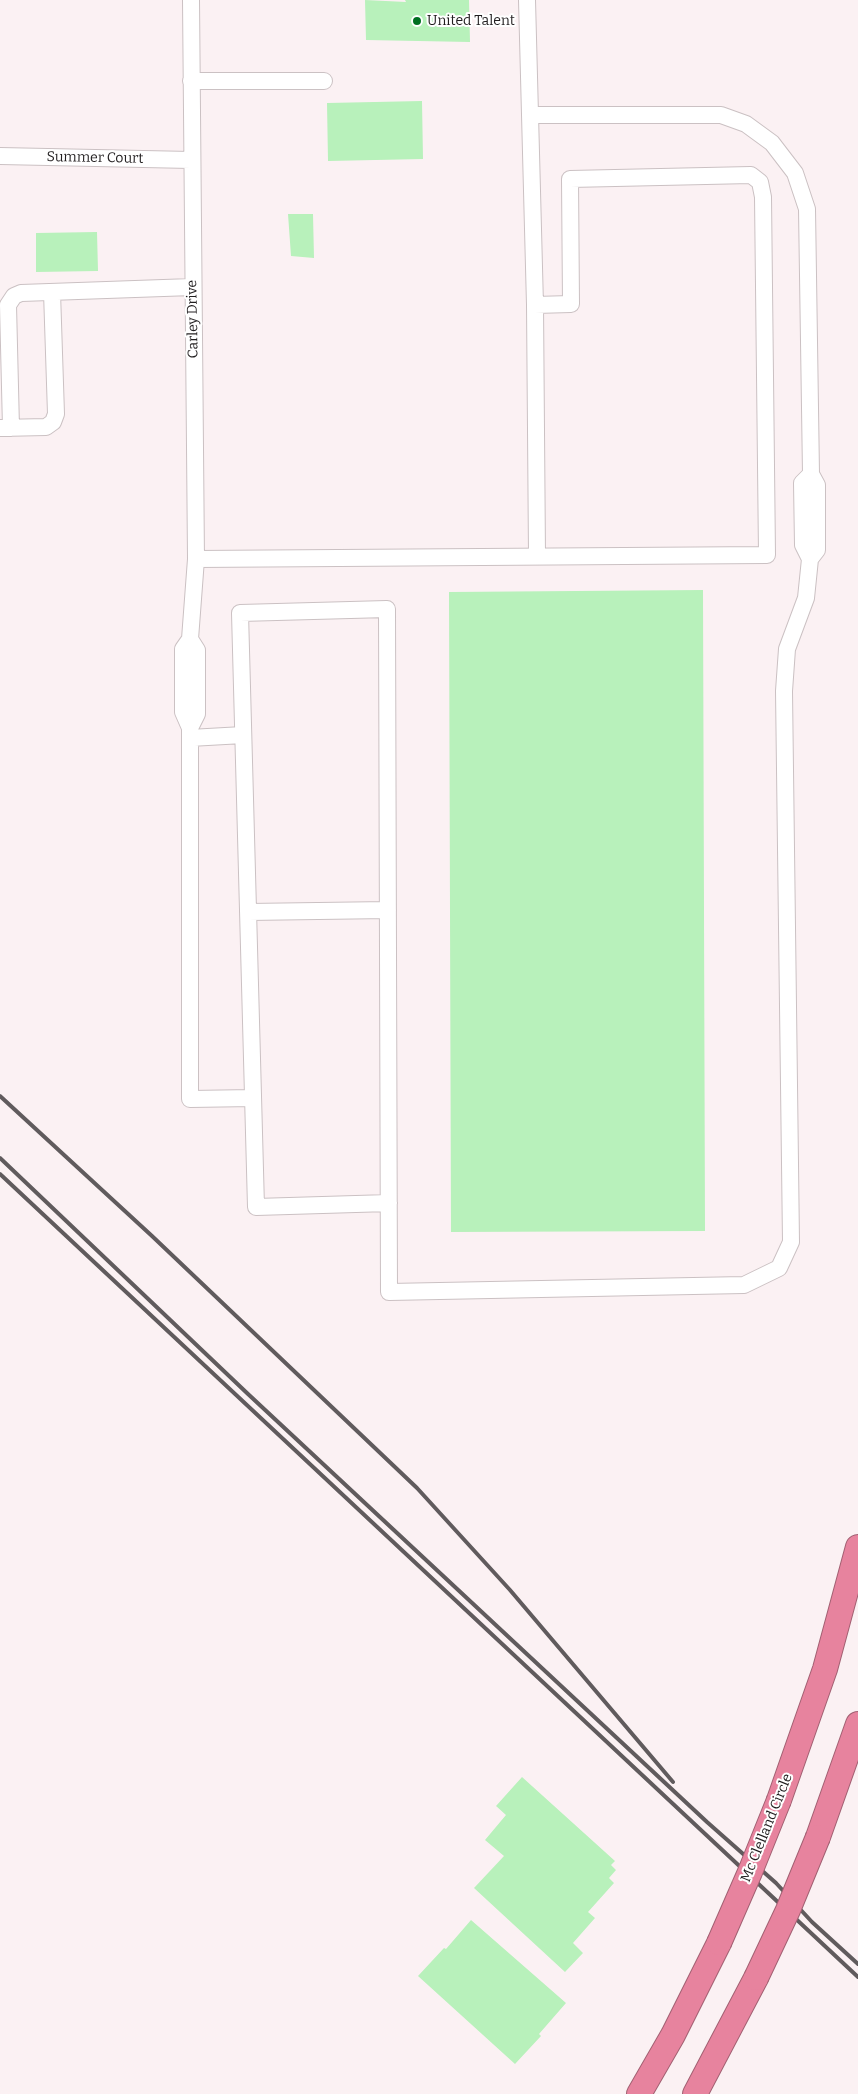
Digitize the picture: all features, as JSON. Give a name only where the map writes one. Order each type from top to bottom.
[{"type":"highway","name":"Mc Clelland Circle","points":[[639,2094],[672,2035],[718,1943],[750,1872],[779,1800],[825,1669],[858,1547]]},
{"type":"highway","points":[[695,2094],[756,1978],[788,1910],[818,1837],[858,1724]]},
{"type":"street","name":"Carley Drive","points":[[191,0],[192,287],[196,558],[190,638],[183,649],[183,712],[190,733],[190,1098],[253,1098]]},
{"type":"street","points":[[527,0],[535,305],[537,556]]},
{"type":"street","points":[[191,81],[324,81]]},
{"type":"street","points":[[389,1203],[256,1207],[240,613],[387,609],[389,1203],[389,1292],[744,1285],[779,1268],[791,1242],[784,691],[787,649],[806,598],[810,559],[802,545],[802,483],[811,474],[807,209],[795,173],[772,143],[746,124],[721,115],[530,115]]},
{"type":"street","name":"Summer Court","points":[[0,156],[191,160]]},
{"type":"street","points":[[196,558],[766,555],[763,197],[760,182],[751,175],[570,179],[571,304],[535,305]]},
{"type":"street","points":[[52,292],[56,414],[53,422],[46,427],[5,428],[8,305],[14,296],[21,293],[192,287]]},
{"type":"street","points":[[190,733],[243,735]]},
{"type":"street","points":[[248,912],[388,910]]},
{"type":"building","name":"United Talent","points":[[365,0],[406,2],[405,0],[469,0],[470,42],[366,40]]},
{"type":"building","points":[[422,101],[423,159],[328,161],[327,103]]},
{"type":"building","points":[[288,214],[313,214],[314,258],[291,256]]},
{"type":"building","points":[[97,232],[98,271],[36,272],[36,233]]},
{"type":"building","points":[[703,590],[705,1231],[451,1232],[449,592]]},
{"type":"building","points":[[522,1777],[615,1861],[611,1865],[616,1870],[609,1878],[614,1883],[588,1912],[595,1918],[573,1943],[583,1953],[565,1972],[474,1888],[504,1856],[485,1840],[506,1815],[496,1806]]},
{"type":"building","points":[[471,1920],[566,2003],[539,2034],[541,2036],[515,2064],[418,1976],[444,1948],[446,1949]]},
{"type":"railway","points":[[0,1096],[152,1236],[417,1488],[510,1590],[673,1782]]},
{"type":"railway","points":[[0,1158],[248,1394],[707,1822],[776,1883],[812,1922],[858,1964]]},
{"type":"railway","points":[[0,1174],[858,1977]]},
{"type":"place","name":"United Talent","points":[[417,21]]}]
